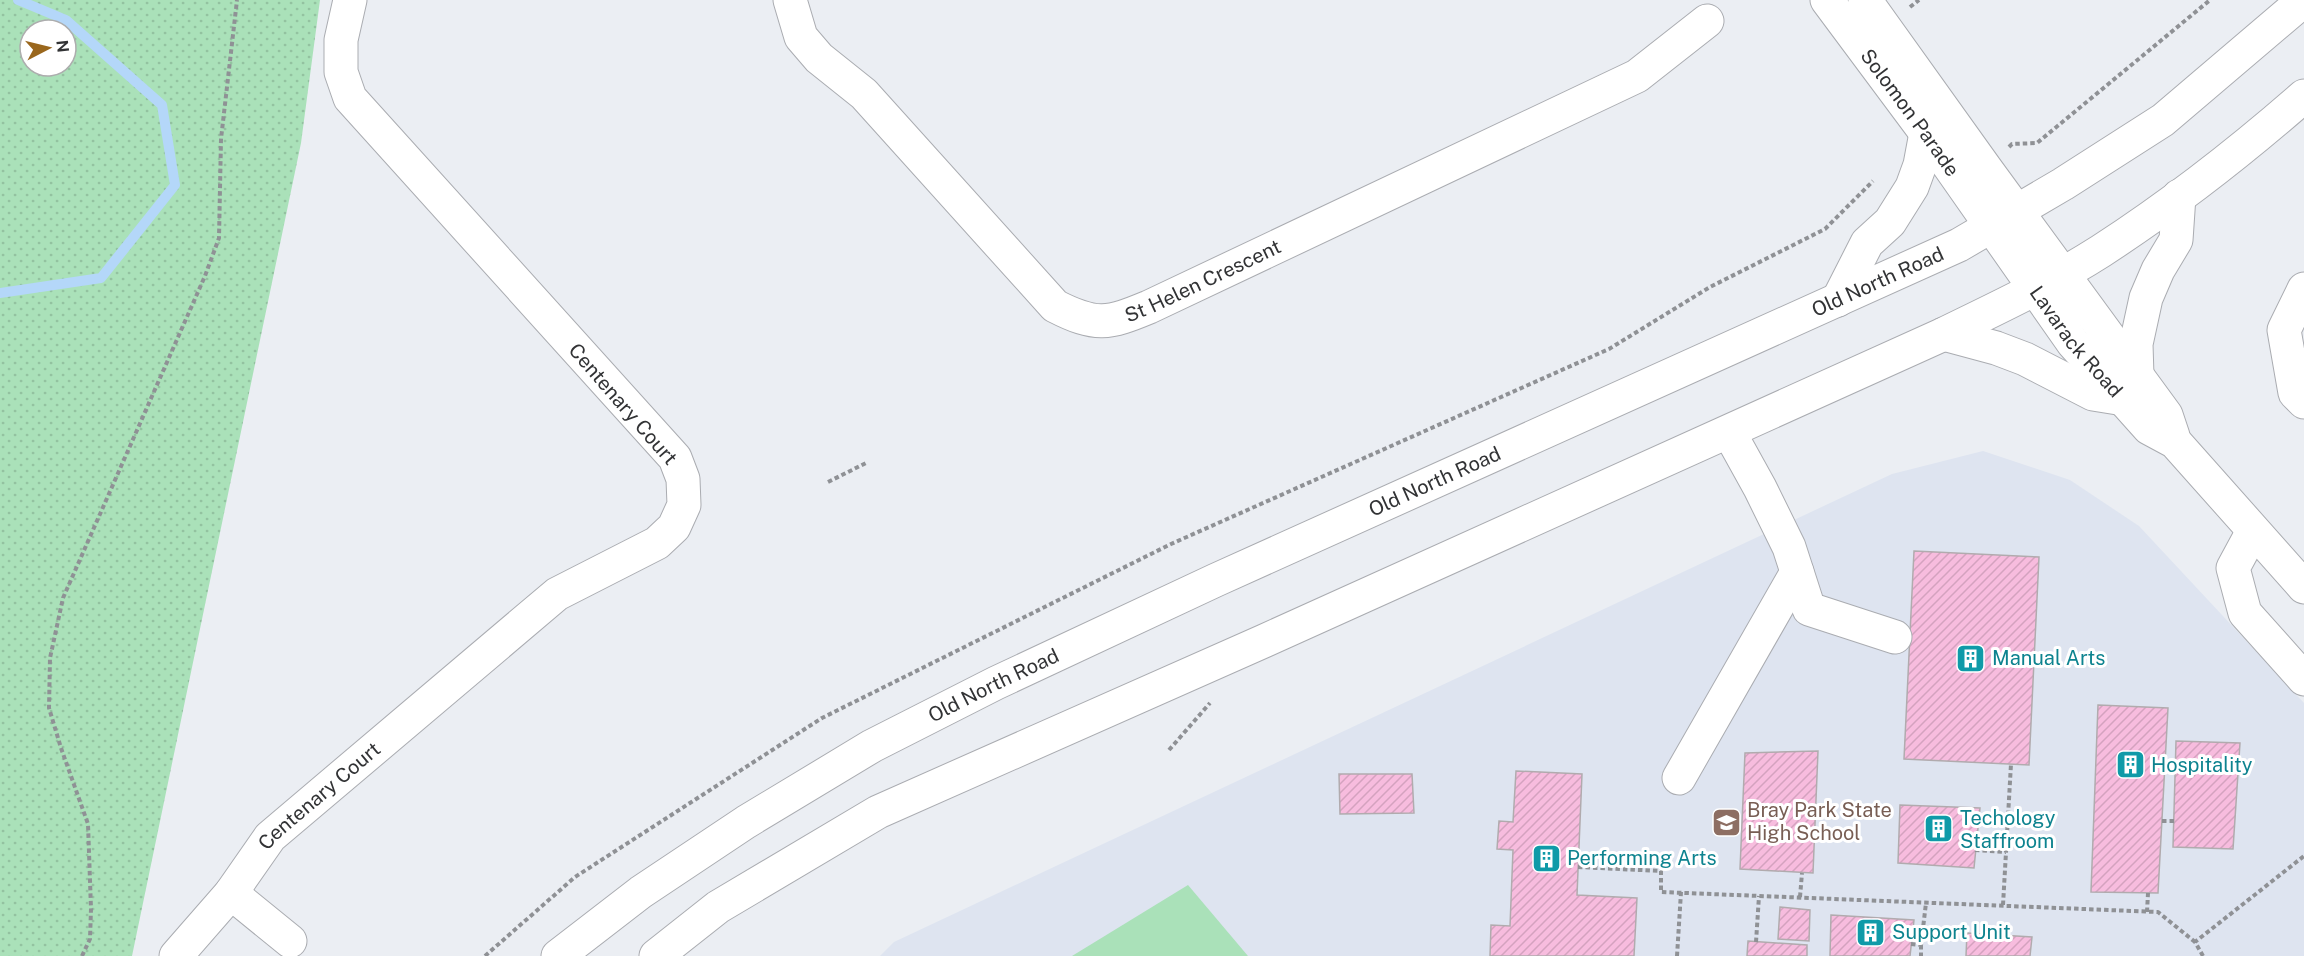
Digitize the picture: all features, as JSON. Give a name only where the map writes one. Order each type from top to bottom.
[{"type":"main road","name":"Centenary Court","points":[[176,956],[231,894],[270,837],[557,594],[657,543],[674,527],[684,505],[683,478],[675,458],[350,98],[341,72],[341,40],[350,0]]},
{"type":"main road","name":"St Helen Crescent","points":[[790,0],[801,38],[819,58],[864,94],[1055,306],[1076,317],[1096,322],[1120,319],[1149,306],[1637,76],[1707,21]]},
{"type":"main road","name":"Solomon Parade","points":[[1827,0],[1926,133],[2004,219]]},
{"type":"main road","name":"Solomon Parade","points":[[1865,0],[2004,219]]},
{"type":"main road","name":"Old North Road","points":[[558,956],[641,892],[746,822],[872,746],[996,683],[1216,580],[1942,253],[2004,219],[2163,120],[2304,0]]},
{"type":"main road","points":[[656,956],[718,907],[878,812],[1729,432],[1944,334],[2048,281],[2102,250],[2179,196],[2260,134],[2304,96]]},
{"type":"main road","points":[[1838,300],[1867,243],[1890,222],[1912,188],[1920,165],[1926,133]]},
{"type":"main road","points":[[1944,334],[1996,348],[2025,359],[2093,394],[2131,387],[2136,344],[2146,298],[2158,270],[2176,240],[2179,196]]},
{"type":"main road","name":"Lavarack Road","points":[[2004,219],[2048,281],[2131,387],[2166,415],[2175,442],[2304,587]]},
{"type":"main road","points":[[2304,288],[2284,330],[2295,393],[2304,402]]},
{"type":"main road","points":[[1729,432],[1785,537],[1809,609],[1895,637]]},
{"type":"main road","points":[[2253,531],[2233,568],[2245,613],[2304,679]]},
{"type":"main road","points":[[1679,778],[1797,572]]},
{"type":"main road","points":[[231,894],[290,941]]},
{"type":"path","points":[[82,956],[90,939],[88,824],[61,748],[50,708],[50,658],[63,598],[205,276],[219,238],[221,139],[237,0]]},
{"type":"path","points":[[2012,144],[2037,143],[2210,0]]},
{"type":"path","points":[[484,956],[575,877],[822,718],[1171,544],[1609,349],[1710,287],[1825,229],[1874,180]]},
{"type":"path","points":[[828,482],[866,463]]},
{"type":"path","points":[[2003,905],[2012,764]]},
{"type":"path","points":[[2162,821],[2174,821]]},
{"type":"path","points":[[1975,850],[2006,852]]},
{"type":"path","points":[[2195,942],[2304,856]]},
{"type":"path","points":[[1578,867],[1661,871],[1661,891],[2157,912],[2195,942],[2203,956]]},
{"type":"path","points":[[1800,897],[1802,873]]},
{"type":"path","points":[[1677,956],[1681,892]]},
{"type":"path","points":[[2147,912],[2148,893]]},
{"type":"path","points":[[1756,942],[1759,896]]},
{"type":"path","points":[[1921,956],[1926,903]]},
{"type":"path","points":[[1911,944],[1921,945]]},
{"type":"shaded area","name":"Bray Park State High School","points":[[1983,451],[2070,480],[2139,526],[2304,703],[2304,956],[880,956],[894,942],[1892,474]]},
{"type":"green space","points":[[0,0],[320,0],[301,143],[132,956],[0,956]]},
{"type":"green space","points":[[1188,885],[1248,956],[1072,956]]},
{"type":"building","name":"Manual Arts","points":[[1914,551],[2039,557],[2029,765],[1904,759]]},
{"type":"building","name":"Hospitality","points":[[2098,705],[2168,708],[2158,893],[2091,892]]},
{"type":"building","points":[[2176,741],[2240,743],[2233,849],[2173,847]]},
{"type":"building","points":[[1818,751],[1813,873],[1740,869],[1745,753]]},
{"type":"building","name":"Performing Arts","points":[[1516,771],[1582,774],[1577,895],[1637,898],[1634,956],[1490,956],[1491,925],[1510,926],[1513,850],[1497,849],[1499,821],[1513,822]]},
{"type":"building","points":[[1339,774],[1412,774],[1414,813],[1340,814]]},
{"type":"building","name":"Techology Staffroom","points":[[1900,805],[1980,808],[1974,868],[1898,863]]},
{"type":"building","points":[[1780,907],[1810,910],[1809,941],[1778,939]]},
{"type":"building","name":"Support Unit","points":[[1831,915],[1914,920],[1910,956],[1830,956]]},
{"type":"building","points":[[1967,933],[2032,937],[2030,956],[1966,956]]},
{"type":"building","points":[[1748,941],[1807,945],[1807,956],[1747,956]]},
{"type":"waterway","points":[[0,293],[101,278],[175,185],[162,105],[66,20],[18,0]]},
{"type":"place","name":"Manual Arts","points":[[1971,658]]},
{"type":"place","name":"Hospitality","points":[[2130,765]]},
{"type":"place","name":"Bray Park State High School","points":[[1726,822]]},
{"type":"place","name":"Techology Staffroom","points":[[1939,829]]},
{"type":"place","name":"Performing Arts","points":[[1546,858]]},
{"type":"place","name":"Support Unit","points":[[1871,932]]}]
